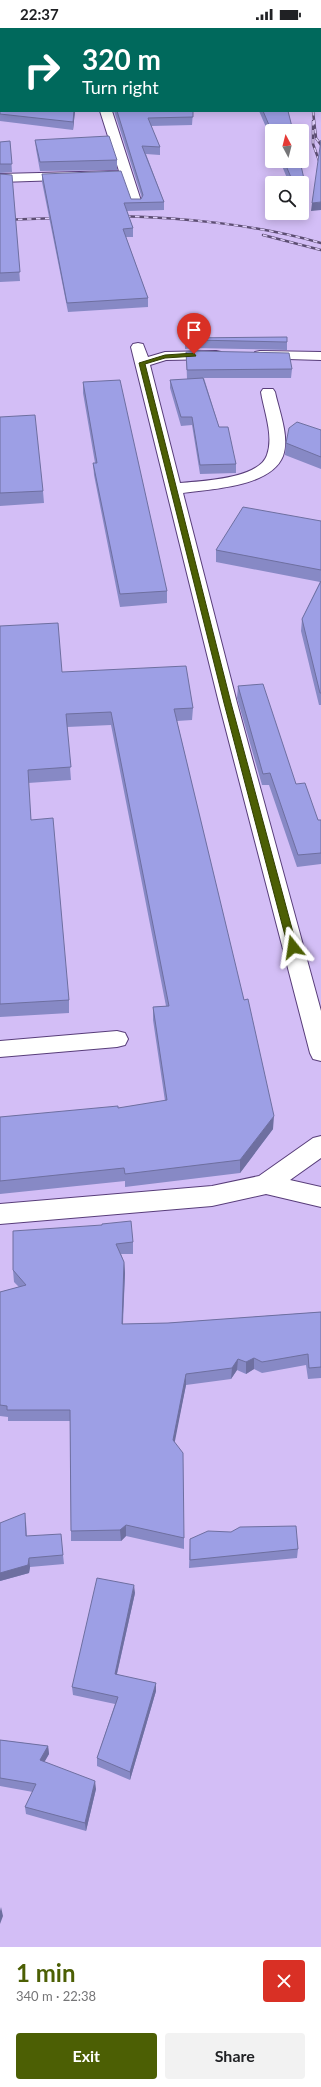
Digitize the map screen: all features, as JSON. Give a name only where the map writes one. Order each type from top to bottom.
[{"type":"street","points":[[106,112],[136,204]]},
{"type":"street","points":[[0,178],[127,174]]},
{"type":"street","points":[[226,355],[140,355],[228,703],[321,1053]]},
{"type":"street","points":[[250,355],[321,356]]},
{"type":"street","points":[[174,489],[247,478],[268,468],[275,456],[276,430],[268,392]]},
{"type":"street","points":[[0,1049],[117,1040]]},
{"type":"street","points":[[0,1214],[212,1196],[266,1184],[321,1145]]},
{"type":"street","points":[[266,1184],[321,1197]]},
{"type":"building","points":[[0,112],[74,112],[73,122],[0,114]]},
{"type":"building","points":[[117,112],[193,112],[193,117],[148,118],[160,147],[142,146],[164,202],[124,203],[133,228],[123,229],[148,298],[67,303],[42,174],[121,171],[131,199],[141,199],[143,195]]},
{"type":"building","points":[[263,112],[288,112],[291,124],[269,124]]},
{"type":"building","points":[[109,136],[117,160],[40,162],[35,140]]},
{"type":"building","points":[[321,140],[321,202],[312,203]]},
{"type":"building","points":[[10,141],[12,164],[0,164],[0,142]]},
{"type":"building","points":[[287,168],[302,168],[303,176],[290,176]]},
{"type":"building","points":[[0,174],[12,175],[20,272],[0,273]]},
{"type":"building","points":[[287,337],[287,342],[185,341],[185,338]]},
{"type":"building","points":[[186,352],[289,353],[292,369],[187,370]]},
{"type":"building","points":[[203,378],[219,427],[228,427],[236,464],[200,465],[192,417],[181,417],[170,380]]},
{"type":"building","points":[[120,380],[167,591],[120,594],[93,463],[97,463],[83,382]]},
{"type":"building","points":[[35,415],[43,491],[0,493],[0,417]]},
{"type":"building","points":[[297,422],[321,430],[321,457],[286,443],[289,428]]},
{"type":"building","points":[[243,507],[321,521],[321,570],[216,550]]},
{"type":"building","points":[[321,581],[321,693],[320,693],[302,619]]},
{"type":"building","points":[[58,623],[62,672],[186,666],[193,708],[174,709],[244,1000],[248,999],[274,1116],[240,1160],[125,1174],[124,1168],[0,1181],[0,1117],[118,1106],[118,1108],[167,1100],[153,1007],[169,1006],[111,712],[66,714],[71,767],[28,770],[31,820],[53,818],[69,1000],[0,1004],[0,626]]},
{"type":"building","points":[[263,684],[296,784],[305,783],[318,820],[321,820],[321,853],[298,855],[270,773],[263,774],[238,686]]},
{"type":"building","points":[[131,1221],[133,1242],[116,1244],[124,1262],[122,1324],[168,1323],[321,1312],[321,1367],[309,1368],[308,1354],[262,1362],[254,1358],[246,1362],[238,1359],[232,1368],[186,1374],[173,1440],[183,1453],[184,1538],[126,1525],[120,1530],[71,1531],[70,1410],[7,1410],[7,1406],[0,1405],[0,1292],[26,1285],[13,1270],[13,1231],[102,1225]]},
{"type":"building","points":[[25,1513],[26,1536],[61,1534],[63,1555],[29,1558],[28,1565],[0,1573],[0,1523]]},
{"type":"building","points":[[296,1526],[298,1549],[190,1560],[190,1539],[208,1531],[231,1532],[240,1527]]},
{"type":"building","points":[[97,1578],[134,1585],[115,1674],[156,1683],[130,1772],[97,1758],[118,1697],[72,1687]]},
{"type":"building","points":[[0,1740],[48,1746],[40,1760],[95,1781],[85,1823],[25,1807],[36,1784],[0,1778]]},
{"type":"railway","points":[[313,112],[316,138],[321,145]]},
{"type":"railway","points":[[313,121],[313,144],[321,166]]},
{"type":"railway","points":[[117,216],[169,218],[220,223],[271,231],[321,243]]},
{"type":"railway","points":[[0,220],[59,218]]},
{"type":"railway","points":[[263,235],[321,250]]},
{"type":"route","points":[[194,354],[165,356],[142,363],[228,703],[293,947]]}]
